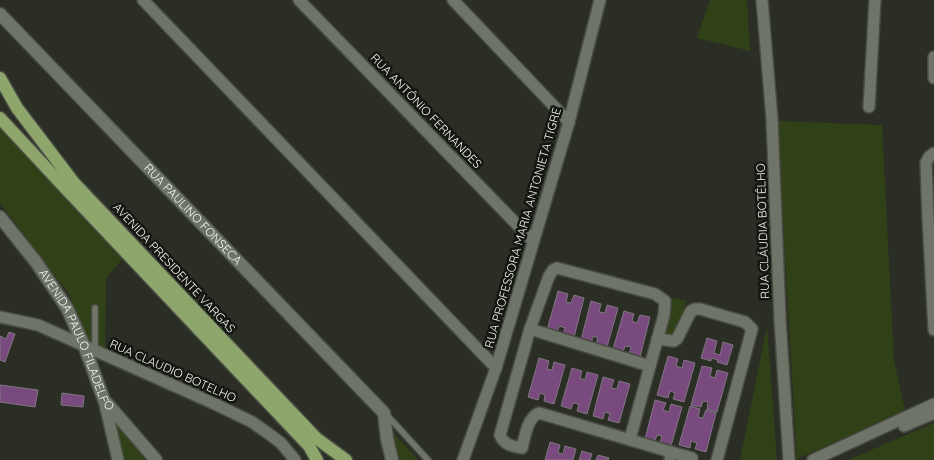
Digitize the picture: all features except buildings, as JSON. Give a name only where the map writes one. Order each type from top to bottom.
[{"type":"main road","name":"AVENIDA PRESIDENTE VARGAS","points":[[0,78],[16,108],[74,183],[316,438],[346,460]]},
{"type":"main road","name":"AVENIDA PRESIDENTE VARGAS","points":[[0,118],[309,446],[317,460]]},
{"type":"street","points":[[143,0],[496,368]]},
{"type":"street","name":"RUA ANTÔNIO FERNANDES","points":[[299,0],[534,241]]},
{"type":"street","points":[[453,0],[569,122]]},
{"type":"street","name":"RUA PROFESSORA MARIA ANTONIETA TIGRE","points":[[463,460],[496,368],[534,241],[569,122],[600,0]]},
{"type":"street","name":"RUA CLÁUDIA BOTÊLHO","points":[[762,0],[772,118],[780,319],[790,458]]},
{"type":"street","points":[[869,107],[875,0]]},
{"type":"street","name":"RUA PAULINO FONSECA","points":[[0,14],[384,413]]},
{"type":"street","points":[[934,57],[934,78]]},
{"type":"street","points":[[934,154],[929,157],[926,163],[931,217],[934,330]]},
{"type":"street","name":"AVENIDA PAULO FILADELFO","points":[[0,217],[30,254],[67,308],[90,350],[104,400],[156,460]]},
{"type":"street","points":[[630,439],[664,315],[665,301],[655,294],[557,268],[549,276],[530,329],[500,434],[506,444],[521,454],[528,427],[534,415],[539,413],[630,439],[671,456],[692,458]]},
{"type":"street","points":[[657,338],[668,342],[677,339],[692,311],[700,308],[745,322],[752,329],[717,460]]},
{"type":"street","name":"RUA CLAUDIO BOTELHO","points":[[0,317],[38,325],[90,350],[215,404],[252,422],[281,443],[294,460]]},
{"type":"street","points":[[530,329],[650,366]]},
{"type":"street","points":[[104,400],[118,460]]},
{"type":"street","points":[[812,460],[934,404]]},
{"type":"street","points":[[384,413],[392,460]]},
{"type":"street","points":[[829,460],[934,413]]},
{"type":"lane","name":"AVENIDA PAULO FILADELFO","points":[[90,350],[95,308]]},
{"type":"lane","name":"RUA PAULINO FONSECA","points":[[384,413],[428,460]]},
{"type":"green space","points":[[710,0],[747,0],[750,51],[697,38]]},
{"type":"green space","points":[[777,121],[882,125],[894,361],[905,410],[797,459]]},
{"type":"green space","points":[[0,128],[122,259],[106,279],[105,347],[89,341],[69,294],[0,203]]},
{"type":"green space","points":[[673,298],[686,301],[676,336],[663,332]]},
{"type":"green space","points":[[767,326],[777,460],[740,460]]},
{"type":"green space","points":[[113,420],[147,460],[124,460]]},
{"type":"green space","points":[[934,423],[934,460],[848,460]]},
{"type":"green space","points":[[387,426],[418,460],[393,460]]}]
